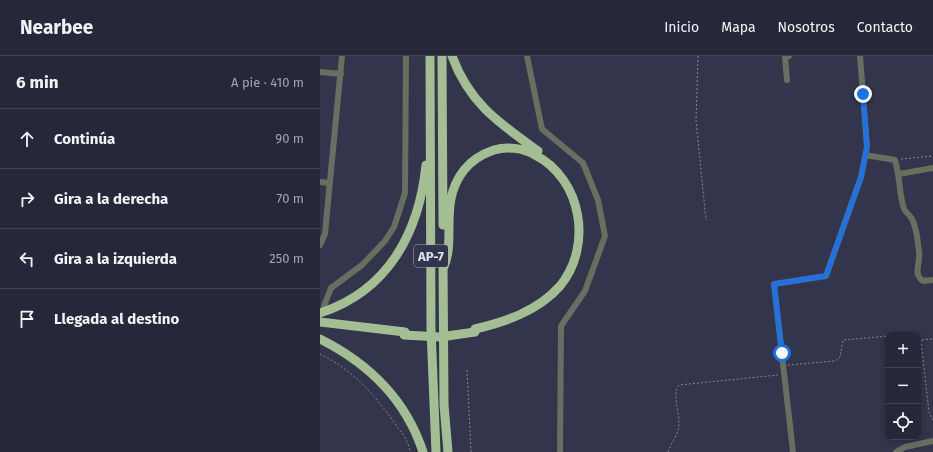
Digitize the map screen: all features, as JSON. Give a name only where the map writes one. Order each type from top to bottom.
[{"type":"highway","name":"AP-7","points":[[442,56],[444,405],[448,452]]},
{"type":"highway","points":[[320,324],[440,337],[499,326],[525,315],[546,302],[557,293],[570,276],[578,258],[582,237],[582,221],[574,193],[562,173],[550,161],[512,134],[482,107],[464,82],[452,56]]},
{"type":"highway","points":[[322,309],[342,304],[374,281],[394,259],[403,246],[412,228],[424,180],[427,94],[430,58]]},
{"type":"highway","name":"AP-7","points":[[430,58],[431,330],[436,452]]},
{"type":"highway","name":"AP-7","points":[[443,269],[448,259],[448,218],[452,194],[457,180],[473,161],[486,153],[498,149],[512,148],[528,151],[541,158],[554,169],[568,188],[578,213],[579,229],[576,251],[570,269],[560,286],[544,300],[528,310],[505,320],[475,330]]},
{"type":"highway","points":[[320,339],[357,360],[387,388],[407,415],[423,452]]},
{"type":"street","points":[[320,245],[325,234],[342,56]]},
{"type":"street","points":[[322,309],[331,288],[362,265],[385,241],[394,227],[400,211],[404,193],[406,56]]},
{"type":"street","points":[[527,56],[542,129],[583,163],[598,200],[605,236],[585,291],[561,326],[559,340],[560,452]]},
{"type":"street","points":[[787,80],[785,57],[789,56]]},
{"type":"street","points":[[793,452],[774,284],[826,276],[859,184],[867,147],[860,56]]},
{"type":"street","points":[[320,72],[341,74]]},
{"type":"street","points":[[865,155],[895,160],[899,174],[904,210],[912,219],[916,230],[920,255],[916,268],[919,279],[923,281],[933,280]]},
{"type":"street","points":[[899,174],[933,168]]},
{"type":"street","points":[[320,182],[330,183]]},
{"type":"street","points":[[896,452],[904,448],[933,441]]},
{"type":"path","points":[[698,56],[696,120],[706,220]]},
{"type":"path","points":[[895,160],[933,156]]},
{"type":"path","points":[[783,365],[835,361],[840,357],[843,340],[885,336]]},
{"type":"path","points":[[933,339],[921,340],[929,412],[933,420]]},
{"type":"path","points":[[320,354],[343,367],[363,383],[383,406],[403,435],[409,446],[410,452]]},
{"type":"path","points":[[468,370],[470,452]]},
{"type":"path","points":[[668,452],[679,430],[676,399],[676,388],[678,385],[784,374]]},
{"type":"route","points":[[782,353],[774,284],[826,276],[861,177],[867,147],[863,94]]}]
